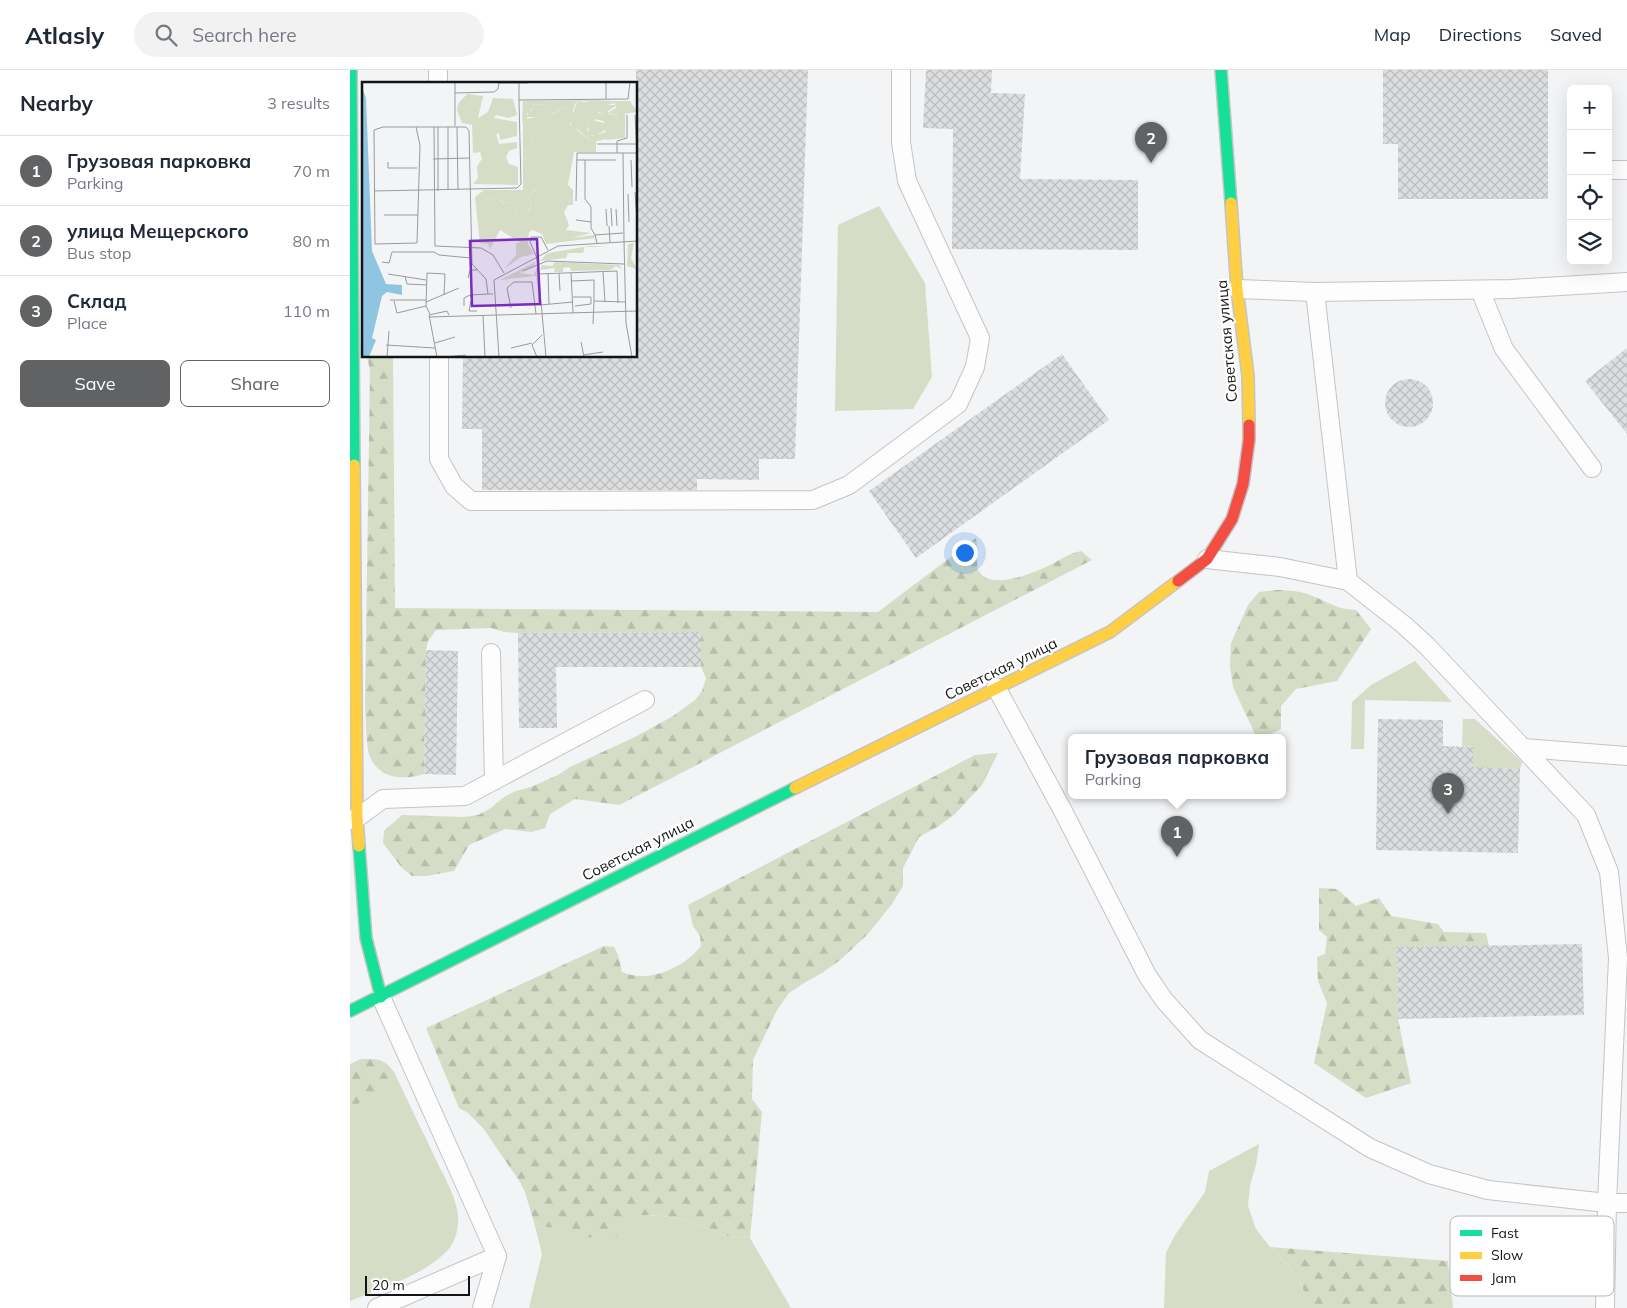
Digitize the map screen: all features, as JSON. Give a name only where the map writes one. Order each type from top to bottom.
[{"type":"main road","points":[[351,70],[353,819],[366,938],[381,997]]},
{"type":"main road","name":"Советская улица","points":[[350,1011],[996,687],[1110,632],[1207,559],[1232,519],[1243,484],[1249,440],[1248,376],[1237,289],[1221,70]]},
{"type":"lane","points":[[439,358],[439,459],[454,486],[471,500],[813,500],[849,485],[958,404],[975,367],[980,338],[907,180],[901,142],[901,70]]},
{"type":"lane","points":[[1612,170],[1627,170]]},
{"type":"lane","points":[[1237,289],[1315,292],[1480,290],[1627,282]]},
{"type":"lane","points":[[1480,290],[1504,349],[1592,468]]},
{"type":"lane","points":[[1315,292],[1348,581]]},
{"type":"lane","points":[[1207,559],[1280,567],[1348,581],[1404,625],[1478,699],[1586,815],[1609,872],[1622,985],[1607,1216]]},
{"type":"lane","points":[[490,653],[494,781]]},
{"type":"lane","points":[[996,687],[1063,811],[1147,975],[1164,1000],[1200,1040],[1370,1148],[1429,1174],[1488,1190],[1627,1204]]},
{"type":"lane","points":[[353,819],[383,800],[464,796],[645,700]]},
{"type":"lane","points":[[1523,748],[1627,756]]},
{"type":"lane","points":[[381,997],[496,1256],[481,1307]]},
{"type":"lane","points":[[376,1308],[496,1256]]},
{"type":"green space","points":[[879,206],[925,283],[932,377],[913,409],[835,411],[838,225]]},
{"type":"green space","points":[[367,358],[393,358],[395,608],[878,612],[976,538],[978,553],[977,569],[985,578],[989,579],[1002,580],[1025,575],[1046,567],[1070,554],[1081,551],[1092,560],[619,805],[575,799],[550,814],[545,828],[532,832],[505,829],[469,845],[454,871],[426,876],[412,876],[402,868],[383,843],[384,831],[402,815],[464,817],[478,815],[491,808],[504,797],[558,775],[570,767],[635,737],[673,716],[695,700],[702,691],[706,678],[701,667],[700,632],[518,633],[504,632],[491,628],[436,630],[428,641],[426,650],[424,774],[401,777],[386,774],[380,770],[370,757],[365,706],[370,371]]},
{"type":"green space","points":[[1276,590],[1301,592],[1339,607],[1356,610],[1371,629],[1337,681],[1296,689],[1281,706],[1281,729],[1270,734],[1255,734],[1233,687],[1230,666],[1231,643],[1248,605],[1259,592]]},
{"type":"green space","points":[[1415,661],[1452,702],[1365,700],[1364,749],[1351,749],[1352,702],[1371,685]]},
{"type":"green space","points":[[1463,719],[1475,719],[1522,762],[1520,769],[1496,768],[1472,772],[1473,747],[1462,746]]},
{"type":"green space","points":[[998,753],[982,785],[955,814],[919,837],[903,868],[903,886],[892,904],[868,934],[839,961],[789,993],[777,1010],[753,1060],[752,1099],[762,1112],[750,1238],[728,1236],[688,1221],[663,1216],[640,1215],[625,1224],[615,1238],[574,1237],[556,1228],[535,1226],[525,1192],[520,1182],[483,1128],[468,1113],[459,1108],[426,1028],[604,946],[614,947],[622,972],[643,976],[665,972],[685,961],[701,946],[700,936],[693,926],[688,905],[975,755]]},
{"type":"green space","points":[[1319,888],[1337,889],[1356,906],[1379,898],[1391,916],[1438,924],[1444,932],[1486,933],[1489,946],[1397,948],[1398,1019],[1411,1083],[1366,1098],[1314,1063],[1327,1003],[1318,981],[1317,957],[1325,954],[1327,937],[1319,930]]},
{"type":"green space","points":[[361,1059],[376,1059],[387,1064],[394,1072],[393,1085],[350,1108],[350,1064]]},
{"type":"green space","points":[[394,1072],[453,1195],[457,1208],[458,1226],[454,1241],[445,1253],[424,1269],[350,1301],[350,1108],[392,1085]]},
{"type":"green space","points":[[1259,1144],[1256,1165],[1250,1185],[1248,1206],[1256,1229],[1270,1247],[1298,1276],[1306,1297],[1305,1308],[1164,1308],[1166,1253],[1175,1235],[1205,1192],[1209,1171]]},
{"type":"green space","points":[[640,1215],[663,1216],[688,1221],[728,1236],[750,1238],[791,1308],[529,1308],[542,1254],[535,1226],[556,1228],[574,1237],[625,1224]]},
{"type":"green space","points":[[1270,1247],[1448,1261],[1450,1296],[1452,1296],[1453,1308],[1305,1308],[1303,1289],[1290,1267]]},
{"type":"building","points":[[636,70],[808,70],[795,459],[759,459],[759,480],[697,479],[697,490],[482,490],[482,429],[462,429],[463,358],[638,358],[638,82],[636,82]]},
{"type":"building","points":[[926,70],[992,70],[991,93],[1025,94],[1020,179],[1138,180],[1138,250],[952,249],[953,129],[923,128]]},
{"type":"building","points":[[1383,70],[1548,70],[1548,199],[1398,199],[1398,144],[1383,144]]},
{"type":"building","points":[[1627,348],[1627,434],[1585,381]]},
{"type":"building","points":[[1062,354],[1109,420],[916,558],[869,491]]},
{"type":"building","points":[[1404,379],[1414,379],[1426,386],[1433,398],[1433,408],[1426,420],[1414,427],[1404,427],[1396,423],[1389,416],[1385,408],[1385,398],[1389,390],[1396,383]]},
{"type":"building","points":[[701,632],[701,667],[556,667],[557,728],[519,728],[518,633]]},
{"type":"building","points":[[426,650],[458,651],[456,775],[424,774]]},
{"type":"building","points":[[1378,719],[1443,720],[1443,746],[1473,747],[1473,767],[1520,769],[1518,853],[1376,850]]},
{"type":"building","points":[[1582,944],[1584,1015],[1398,1019],[1397,947]]},
{"type":"traffic: fast","points":[[351,70],[354,465]]},
{"type":"traffic: fast","points":[[1221,70],[1231,203]]},
{"type":"traffic: fast","points":[[350,1011],[795,788]]},
{"type":"traffic: fast","points":[[359,846],[366,938],[381,997]]},
{"type":"traffic: slow","points":[[1231,203],[1237,289],[1248,376],[1249,425]]},
{"type":"traffic: slow","points":[[354,465],[357,818],[359,846]]},
{"type":"traffic: slow","points":[[795,788],[1110,632],[1178,581]]},
{"type":"traffic: jam","points":[[1178,581],[1207,559],[1232,519],[1243,484],[1249,440],[1249,425]]},
{"type":"place","name":"улица Мещерского","points":[[1151,163]]},
{"type":"place","name":"Склад","points":[[1448,814]]},
{"type":"place","name":"Грузовая парковка","points":[[1177,857]]}]
